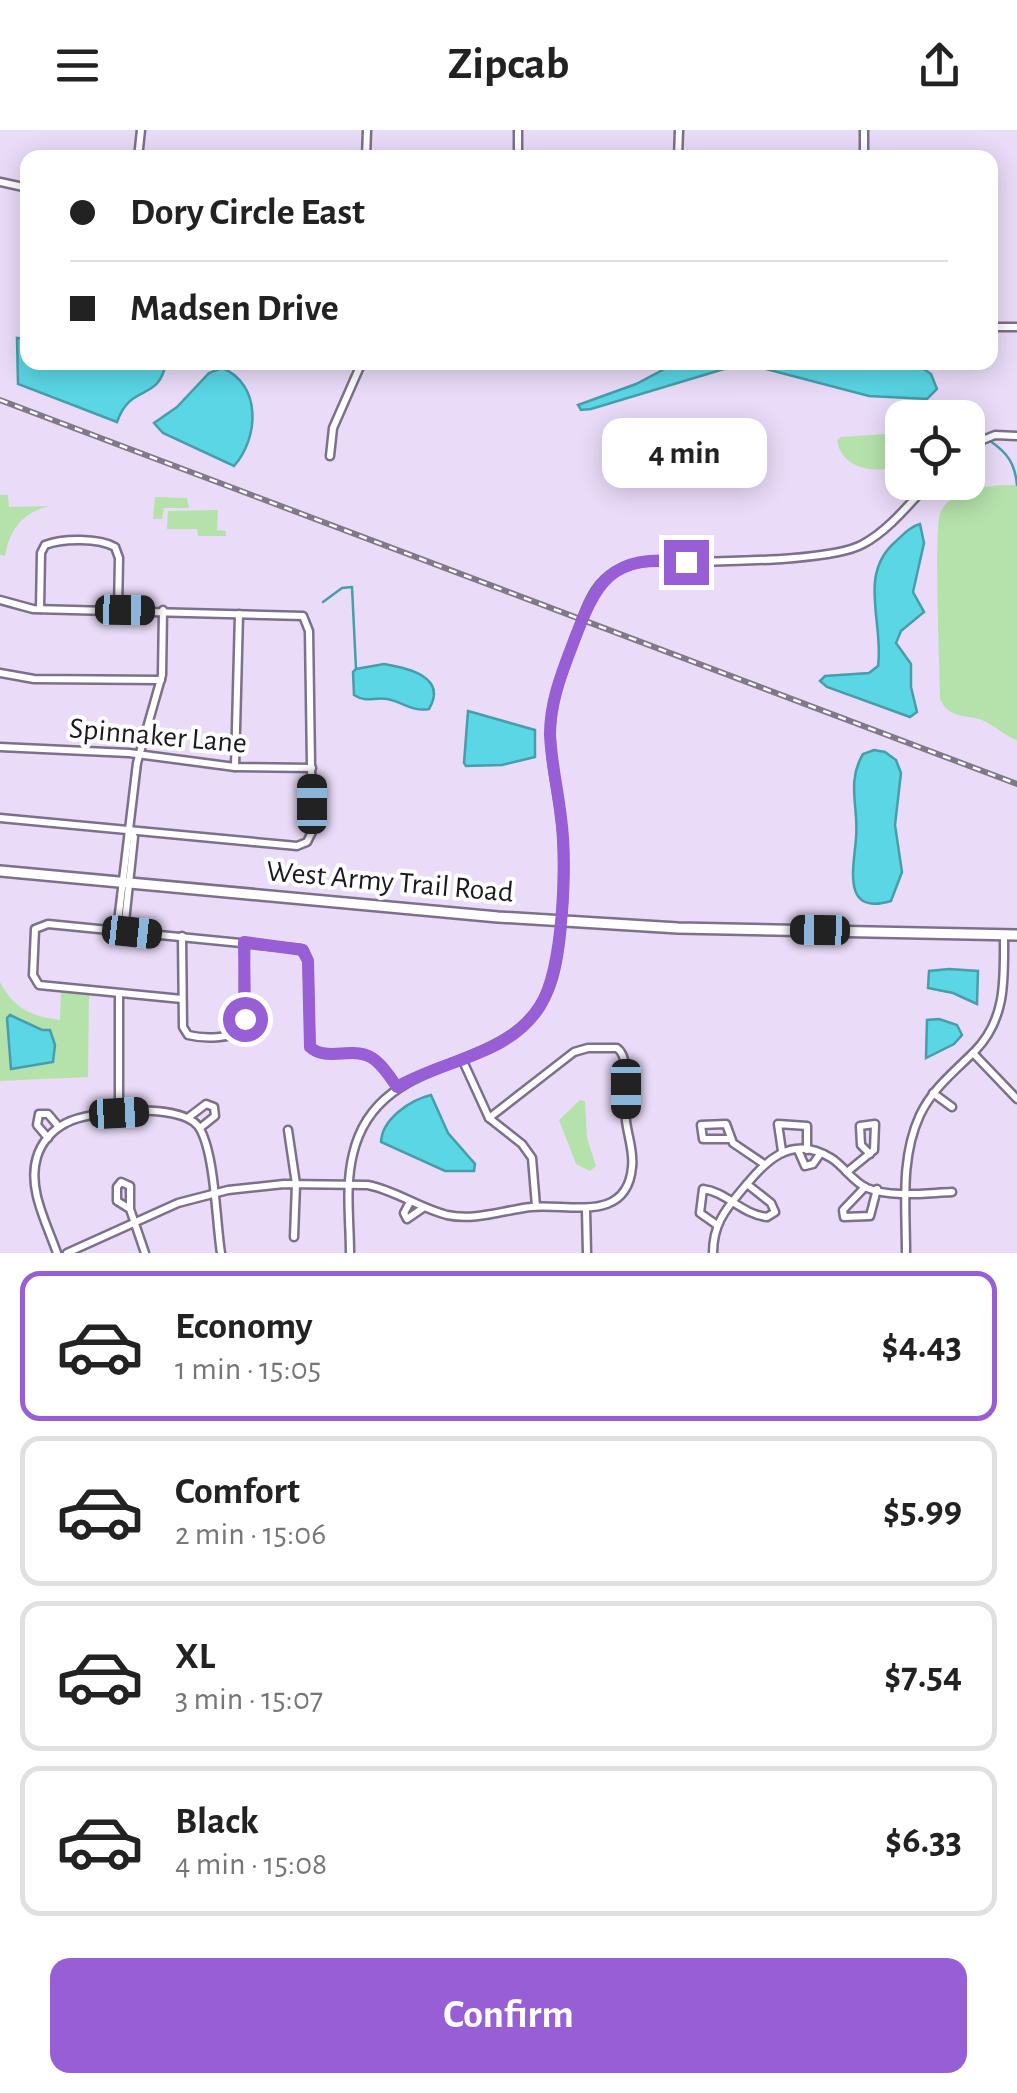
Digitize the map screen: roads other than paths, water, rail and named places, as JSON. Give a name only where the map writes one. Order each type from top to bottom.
[{"type":"main road","name":"West Army Trail Road","points":[[0,871],[560,920],[694,928],[1017,935]]},
{"type":"street","points":[[330,456],[333,428],[358,370]]},
{"type":"street","points":[[985,439],[995,435],[1017,436]]},
{"type":"street","points":[[350,1253],[353,1154],[379,1105],[397,1087],[426,1072],[486,1051],[508,1038],[540,1006],[553,976],[560,920],[562,826],[551,748],[552,709],[582,619],[600,584],[640,561],[686,562],[849,550],[878,534],[912,500]]},
{"type":"street","points":[[40,609],[41,553],[45,545],[103,542],[115,546],[119,558],[118,610]]},
{"type":"street","points":[[0,600],[40,609],[297,614],[305,618],[309,626],[312,832],[301,846],[0,818]]},
{"type":"street","points":[[121,931],[134,836],[130,830],[138,754],[161,680],[163,610]]},
{"type":"street","points":[[235,767],[239,614]]},
{"type":"street","points":[[0,673],[34,679],[161,680]]},
{"type":"street","name":"Spinnaker Lane","points":[[0,747],[138,754],[235,767],[312,768]]},
{"type":"street","points":[[182,1000],[40,985],[33,975],[33,936],[38,927],[48,924],[298,948],[305,952],[310,1047],[319,1054],[353,1052],[374,1058],[397,1087]]},
{"type":"street","points":[[906,1253],[910,1145],[918,1119],[933,1093],[991,1030],[1000,1009],[1004,935]]},
{"type":"street","points":[[182,936],[183,1027],[188,1035],[209,1037],[240,1032],[245,1019],[244,942]]},
{"type":"street","points":[[119,1113],[120,994]]},
{"type":"street","points":[[67,1253],[136,1221],[215,1193],[252,1186],[350,1184],[382,1188],[424,1208],[470,1217],[536,1206],[586,1209],[615,1200],[630,1178],[632,1158],[623,1052],[617,1048],[574,1052],[488,1118]]},
{"type":"street","points":[[973,1053],[1017,1099]]},
{"type":"street","points":[[462,1059],[488,1118],[522,1144],[532,1158],[536,1206]]},
{"type":"street","points":[[933,1093],[952,1107]]},
{"type":"street","points":[[190,1117],[206,1104],[214,1107],[215,1116],[200,1128]]},
{"type":"street","points":[[57,1253],[34,1184],[36,1160],[48,1138],[59,1127],[81,1117],[173,1111],[190,1117],[200,1128],[215,1193],[221,1253]]},
{"type":"street","points":[[48,1138],[36,1126],[39,1114],[48,1114],[59,1127]]},
{"type":"street","points":[[730,1138],[702,1139],[701,1126],[726,1124],[730,1138],[764,1164]]},
{"type":"street","points":[[782,1152],[778,1124],[807,1126],[801,1164],[813,1164],[820,1154]]},
{"type":"street","points":[[847,1172],[870,1154],[874,1150],[876,1124],[860,1126],[860,1145],[870,1154]]},
{"type":"street","points":[[288,1130],[296,1184],[294,1237]]},
{"type":"street","points":[[712,1253],[716,1225],[731,1203],[764,1164],[782,1152],[803,1150],[820,1154],[876,1190],[906,1194],[952,1192]]},
{"type":"street","points":[[716,1225],[700,1213],[703,1188],[715,1190],[747,1213],[772,1216],[774,1207],[747,1184]]},
{"type":"street","points":[[866,1186],[843,1210],[844,1216],[870,1216],[876,1190]]},
{"type":"street","points":[[410,1202],[404,1213],[408,1219],[424,1208]]},
{"type":"street","points":[[130,1209],[145,1253]]},
{"type":"street","points":[[586,1209],[587,1253]]},
{"type":"water","points":[[17,338],[20,370],[164,370],[151,389],[129,402],[117,422],[18,384]]},
{"type":"water","points":[[225,370],[235,376],[250,399],[252,427],[234,466],[163,433],[154,423],[177,407],[209,373]]},
{"type":"water","points":[[663,370],[721,370],[591,409],[581,410],[578,405]]},
{"type":"water","points":[[769,370],[925,370],[937,389],[927,399],[869,396]]},
{"type":"water","points":[[920,524],[924,543],[913,592],[924,612],[901,631],[896,643],[911,664],[917,712],[910,717],[820,681],[825,676],[869,673],[878,666],[877,570],[894,543]]},
{"type":"water","points":[[384,664],[414,672],[429,682],[434,698],[429,709],[354,695],[353,672]]},
{"type":"water","points":[[468,711],[535,730],[535,757],[502,765],[466,766]]},
{"type":"water","points":[[874,750],[896,760],[901,773],[895,825],[902,872],[891,901],[875,904],[864,902],[857,895],[853,875],[855,775],[863,754]]},
{"type":"water","points":[[929,971],[978,971],[977,1004],[953,993],[928,988]]},
{"type":"water","points":[[10,1015],[50,1030],[55,1045],[53,1062],[11,1069],[7,1018]]},
{"type":"water","points":[[927,1020],[957,1025],[962,1035],[954,1044],[926,1058]]},
{"type":"water","points":[[431,1095],[448,1133],[475,1164],[474,1171],[445,1171],[381,1142],[386,1126],[399,1112]]},
{"type":"waterway","points":[[990,441],[1010,460],[1017,485]]},
{"type":"waterway","points":[[323,602],[342,588],[352,587],[356,669]]},
{"type":"railway","points":[[0,400],[1017,784]]}]
